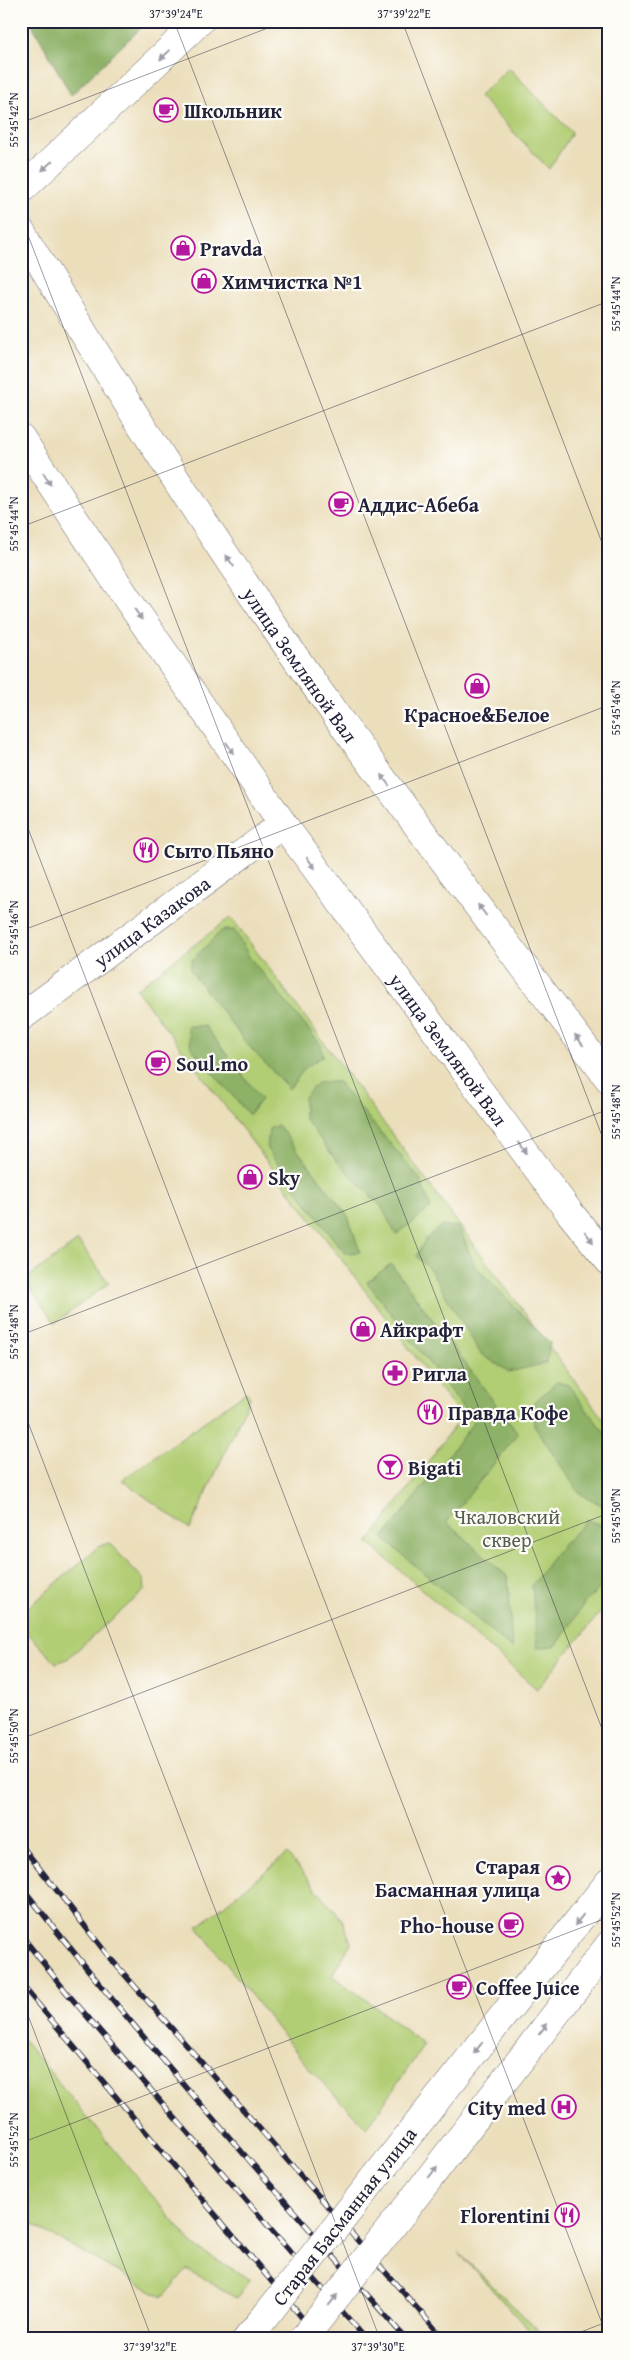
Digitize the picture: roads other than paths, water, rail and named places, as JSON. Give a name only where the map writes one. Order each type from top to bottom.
[{"type":"main road","points":[[21,190],[200,21]]},
{"type":"main road","name":"улица Земляной Вал","points":[[21,231],[102,365],[257,601],[338,718],[609,1079]]},
{"type":"main road","name":"улица Земляной Вал","points":[[21,438],[130,603],[283,824],[570,1212],[609,1261]]},
{"type":"main road","name":"улица Казакова","points":[[21,1017],[283,824]]},
{"type":"main road","name":"Старая Басманная улица","points":[[253,2331],[609,1882]]},
{"type":"main road","points":[[303,2339],[609,1945]]},
{"type":"railway","points":[[21,1845],[110,1958],[444,2339]]},
{"type":"railway","points":[[21,1886],[162,2059],[406,2339]]},
{"type":"railway","points":[[21,1935],[67,1993],[366,2339]]},
{"type":"railway","points":[[21,1984],[320,2339]]},
{"type":"place","name":"Школьник","points":[[166,110]]},
{"type":"place","name":"Pravda","points":[[183,248]]},
{"type":"place","name":"Химчистка №1","points":[[204,281]]},
{"type":"place","name":"Аддис-Абеба","points":[[341,504]]},
{"type":"place","name":"Красное&Белое","points":[[477,686]]},
{"type":"place","name":"Сыто Пьяно","points":[[146,850]]},
{"type":"place","name":"Soul.mo","points":[[158,1063]]},
{"type":"place","name":"Sky","points":[[250,1177]]},
{"type":"place","name":"Айкрафт","points":[[363,1329]]},
{"type":"place","name":"Ригла","points":[[395,1373]]},
{"type":"place","name":"Правда Кофе","points":[[430,1412]]},
{"type":"place","name":"Bigati","points":[[390,1467]]},
{"type":"place","name":"Старая Басманная улица","points":[[558,1878]]},
{"type":"place","name":"Pho-house","points":[[511,1925]]},
{"type":"place","name":"Coffee Juice","points":[[459,1987]]},
{"type":"place","name":"City med","points":[[564,2107]]},
{"type":"place","name":"Florentini","points":[[567,2215]]},
{"type":"park label","name":"Чкаловский сквер","points":[[507,1528]]}]
